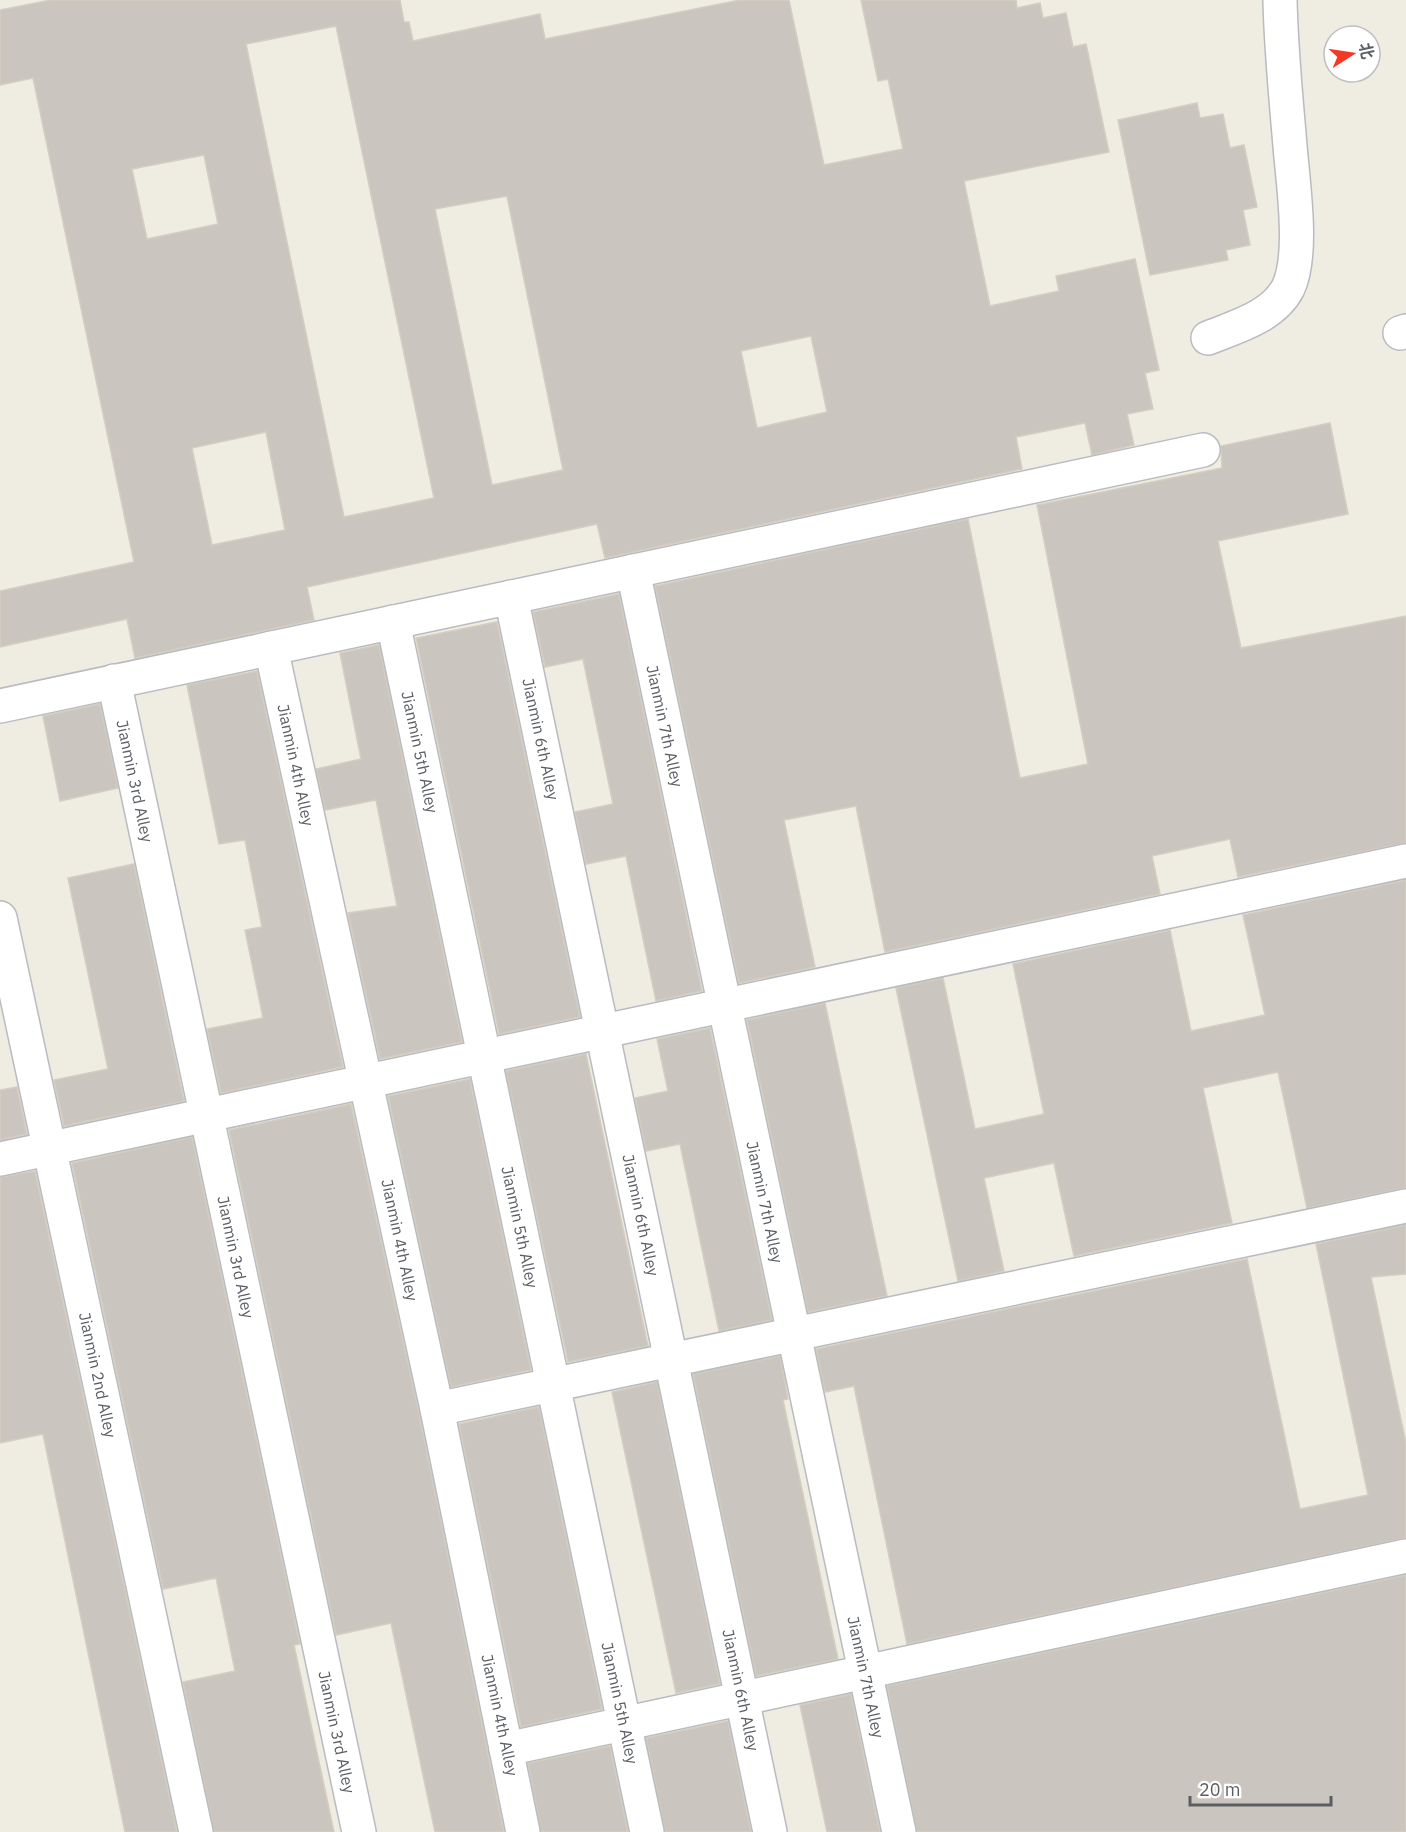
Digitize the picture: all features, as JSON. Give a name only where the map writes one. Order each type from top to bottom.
[{"type":"lane","points":[[1208,338],[1250,321],[1272,307],[1288,288],[1295,257],[1296,210],[1280,0]]},
{"type":"lane","points":[[0,706],[1203,450]]},
{"type":"lane","name":"Jianmin 7th Alley","points":[[633,571],[899,1832]]},
{"type":"lane","name":"Jianmin 6th Alley","points":[[511,597],[770,1832]]},
{"type":"lane","name":"Jianmin 5th Alley","points":[[393,622],[647,1832]]},
{"type":"lane","name":"Jianmin 4th Alley","points":[[271,648],[437,1409],[524,1832]]},
{"type":"lane","name":"Jianmin 3rd Alley","points":[[114,681],[359,1832]]},
{"type":"lane","points":[[0,1159],[1406,861]]},
{"type":"lane","name":"Jianmin 2nd Alley","points":[[0,918],[196,1832]]},
{"type":"lane","points":[[437,1409],[1406,1206]]},
{"type":"lane","points":[[507,1749],[1406,1556]]},
{"type":"building","points":[[51,0],[400,0],[404,22],[409,22],[413,41],[540,14],[545,39],[740,0],[789,0],[824,165],[903,149],[888,79],[878,81],[861,0],[1016,0],[1017,8],[1040,3],[1043,18],[1066,13],[1073,47],[1086,44],[1109,152],[964,181],[990,306],[1059,291],[1056,276],[1135,259],[1159,370],[1145,373],[1153,409],[1127,414],[1134,445],[1092,455],[1085,423],[1016,437],[1022,469],[605,558],[597,524],[307,587],[314,620],[135,658],[127,619],[0,647],[0,591],[134,562],[33,78],[0,85],[0,10]],"holes":[[[336,26],[434,498],[344,517],[246,44]],[[204,155],[218,224],[147,239],[132,169]],[[507,196],[563,470],[492,485],[435,209]],[[811,336],[827,412],[757,428],[741,351]],[[266,432],[285,530],[212,545],[192,448]]]},
{"type":"building","points":[[1197,103],[1200,118],[1223,114],[1230,148],[1244,145],[1257,207],[1243,210],[1250,245],[1226,250],[1228,260],[1150,275],[1118,120]]},
{"type":"building","points":[[1330,423],[1348,514],[1218,541],[1241,648],[1406,616],[1406,843],[1238,877],[1230,839],[1152,856],[1160,894],[885,952],[856,806],[784,820],[815,967],[739,983],[655,586],[968,519],[1020,778],[1088,764],[1037,505],[1222,468],[1221,446]]},
{"type":"building","points":[[619,594],[702,991],[656,1001],[626,856],[586,864],[575,812],[613,804],[583,659],[545,667],[533,612]]},
{"type":"building","points":[[497,622],[580,1017],[499,1034],[416,638]]},
{"type":"building","points":[[379,645],[462,1042],[380,1059],[348,913],[397,906],[376,800],[325,810],[316,769],[361,759],[340,653]]},
{"type":"building","points":[[257,671],[343,1067],[221,1093],[207,1029],[263,1018],[245,930],[262,927],[245,840],[219,844],[187,685]]},
{"type":"building","points":[[100,704],[118,788],[60,801],[43,716]]},
{"type":"building","points":[[134,864],[184,1101],[64,1126],[54,1080],[108,1069],[68,878]]},
{"type":"building","points":[[1406,880],[1406,1188],[1307,1208],[1278,1072],[1203,1088],[1232,1223],[1074,1256],[1054,1163],[984,1178],[1004,1271],[958,1281],[896,988],[943,978],[975,1129],[1044,1114],[1013,964],[1170,930],[1191,1031],[1265,1015],[1243,915]]},
{"type":"building","points":[[825,1003],[887,1296],[808,1312],[747,1020]]},
{"type":"building","points":[[710,1028],[772,1320],[719,1331],[680,1144],[646,1151],[635,1098],[668,1091],[657,1039]]},
{"type":"building","points":[[586,1054],[648,1346],[568,1362],[506,1071]]},
{"type":"building","points":[[470,1079],[531,1370],[451,1387],[388,1096]]},
{"type":"building","points":[[17,1087],[27,1134],[0,1140],[0,1090]]},
{"type":"building","points":[[351,1104],[419,1413],[504,1832],[435,1832],[391,1623],[336,1635],[229,1130]]},
{"type":"building","points":[[192,1137],[300,1644],[294,1645],[334,1832],[214,1832],[183,1682],[235,1671],[216,1578],[163,1589],[72,1163]]},
{"type":"building","points":[[35,1171],[177,1832],[125,1832],[43,1434],[0,1443],[0,1177]]},
{"type":"building","points":[[1406,1225],[1406,1274],[1371,1277],[1406,1443],[1406,1538],[907,1644],[854,1386],[825,1392],[816,1349],[1247,1259],[1300,1509],[1368,1495],[1316,1244]]},
{"type":"building","points":[[780,1356],[788,1399],[783,1400],[838,1659],[756,1676],[693,1374]]},
{"type":"building","points":[[657,1382],[720,1684],[676,1693],[612,1392]]},
{"type":"building","points":[[539,1407],[602,1709],[521,1727],[459,1424]]},
{"type":"building","points":[[1406,1575],[1406,1832],[917,1832],[887,1686]]},
{"type":"building","points":[[851,1694],[880,1832],[827,1832],[800,1705]]},
{"type":"building","points":[[728,1721],[751,1832],[665,1832],[646,1738]]},
{"type":"building","points":[[610,1746],[628,1832],[541,1832],[528,1763]]}]
